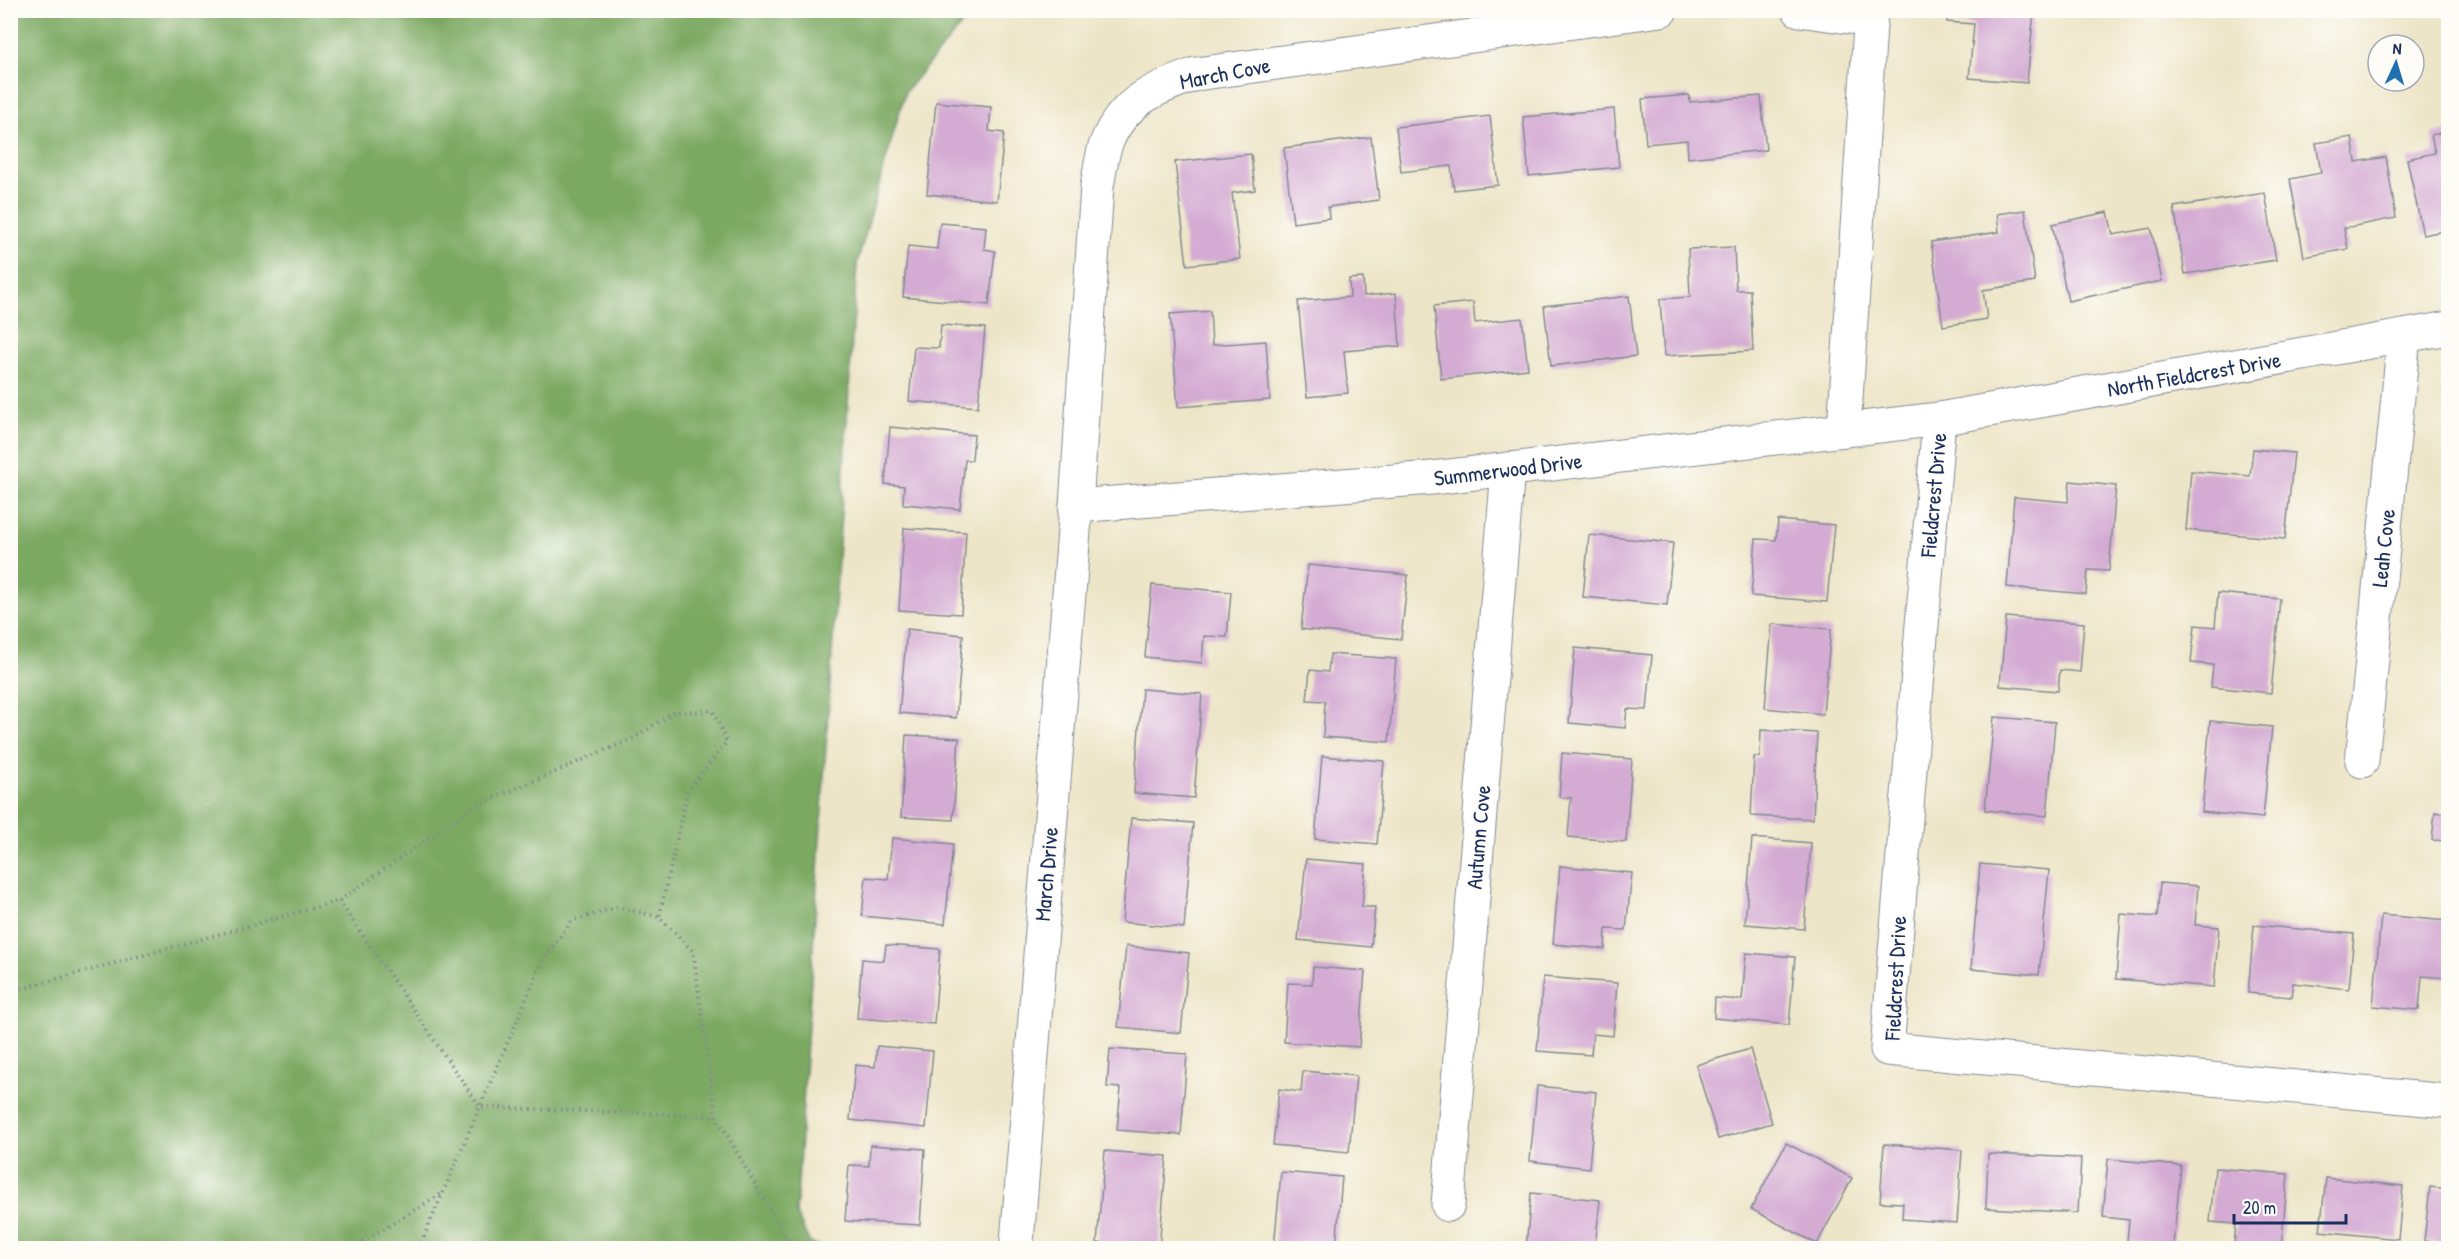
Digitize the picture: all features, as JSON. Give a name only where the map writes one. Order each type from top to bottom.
[{"type":"street","name":"March Cove","points":[[1076,506],[1097,186],[1106,144],[1128,106],[1159,87],[1196,74],[1660,10]]},
{"type":"street","points":[[1799,10],[1870,15],[1844,430]]},
{"type":"street","name":"North Fieldcrest Drive","points":[[1939,420],[2448,328]]},
{"type":"street","name":"Leah Cove","points":[[2362,761],[2404,336]]},
{"type":"street","name":"Summerwood Drive","points":[[1076,506],[1432,478],[1939,420]]},
{"type":"street","name":"Fieldcrest Drive","points":[[1939,420],[1887,1048],[2448,1101]]},
{"type":"street","name":"Autumn Cove","points":[[1448,1205],[1508,469]]},
{"type":"street","name":"March Drive","points":[[1017,1242],[1076,506]]},
{"type":"path","points":[[10,992],[339,901],[474,807],[634,738],[674,712],[713,711],[727,742],[688,790],[659,917]]},
{"type":"path","points":[[339,901],[480,1107]]},
{"type":"path","points":[[419,1248],[544,958],[572,921],[618,907],[659,917],[693,951],[716,1116],[792,1248]]},
{"type":"path","points":[[480,1107],[716,1116]]},
{"type":"path","points":[[352,1248],[443,1193]]},
{"type":"green space","points":[[10,11],[973,11],[905,92],[857,264],[796,1213],[810,1243],[826,1248],[11,1248]]},
{"type":"building","points":[[1948,10],[2034,10],[2027,83],[1969,78],[1974,24],[1947,22]]},
{"type":"building","points":[[1689,95],[1690,102],[1761,96],[1766,150],[1688,158],[1687,140],[1646,144],[1642,99]]},
{"type":"building","points":[[936,102],[991,107],[989,131],[1004,133],[997,201],[927,194]]},
{"type":"building","points":[[1614,109],[1619,167],[1529,176],[1523,117]]},
{"type":"building","points":[[1490,116],[1498,185],[1454,190],[1451,166],[1401,172],[1396,127]]},
{"type":"building","points":[[2448,131],[2448,230],[2423,235],[2407,159],[2435,153],[2431,135]]},
{"type":"building","points":[[1371,137],[1379,200],[1328,207],[1329,218],[1293,223],[1284,148]]},
{"type":"building","points":[[2352,137],[2356,162],[2386,157],[2396,218],[2344,228],[2348,249],[2304,257],[2290,179],[2321,173],[2316,143]]},
{"type":"building","points":[[1251,154],[1255,190],[1232,193],[1240,259],[1187,265],[1175,162]]},
{"type":"building","points":[[2265,193],[2276,260],[2185,274],[2174,207]]},
{"type":"building","points":[[2025,210],[2035,282],[1983,290],[1987,319],[1943,326],[1931,242],[1999,232],[1997,214]]},
{"type":"building","points":[[2108,212],[2113,235],[2151,228],[2162,281],[2068,301],[2052,224]]},
{"type":"building","points":[[940,223],[986,227],[984,249],[995,251],[989,305],[903,297],[908,246],[937,249]]},
{"type":"building","points":[[1734,247],[1736,290],[1750,290],[1753,351],[1664,356],[1660,299],[1690,297],[1688,249]]},
{"type":"building","points":[[1363,278],[1364,296],[1396,293],[1400,346],[1344,351],[1348,393],[1307,397],[1298,301],[1350,297],[1349,279]]},
{"type":"building","points":[[1629,296],[1636,356],[1551,366],[1544,306]]},
{"type":"building","points":[[1473,302],[1475,323],[1522,318],[1528,369],[1441,379],[1434,306]]},
{"type":"building","points":[[1210,311],[1212,345],[1266,341],[1270,400],[1178,407],[1170,314]]},
{"type":"building","points":[[941,325],[985,328],[978,407],[909,401],[914,347],[939,348]]},
{"type":"building","points":[[890,427],[974,435],[972,460],[965,460],[960,509],[903,504],[904,486],[885,484]]},
{"type":"building","points":[[2253,449],[2294,453],[2285,539],[2186,530],[2191,471],[2250,476]]},
{"type":"building","points":[[2070,481],[2116,486],[2109,571],[2088,570],[2086,594],[2007,587],[2014,497],[2068,502]]},
{"type":"building","points":[[1778,520],[1834,525],[1827,602],[1751,596],[1756,539],[1776,540]]},
{"type":"building","points":[[904,528],[966,532],[961,614],[899,610]]},
{"type":"building","points":[[1589,535],[1673,543],[1667,605],[1583,597]]},
{"type":"building","points":[[1308,565],[1408,575],[1401,639],[1301,629]]},
{"type":"building","points":[[1152,585],[1231,592],[1227,637],[1204,636],[1202,663],[1145,657]]},
{"type":"building","points":[[2218,593],[2280,599],[2271,693],[2211,687],[2213,665],[2191,663],[2195,625],[2215,627]]},
{"type":"building","points":[[2006,617],[2084,623],[2080,672],[2060,670],[2058,691],[2000,686]]},
{"type":"building","points":[[1772,624],[1831,629],[1823,714],[1765,708]]},
{"type":"building","points":[[907,629],[963,635],[956,718],[899,713]]},
{"type":"building","points":[[1575,648],[1652,655],[1647,710],[1627,709],[1625,728],[1569,723]]},
{"type":"building","points":[[1330,654],[1396,659],[1389,742],[1323,737],[1325,701],[1307,700],[1310,670],[1328,672]]},
{"type":"building","points":[[1142,689],[1202,694],[1194,798],[1134,793]]},
{"type":"building","points":[[1994,717],[2055,722],[2047,816],[1985,810]]},
{"type":"building","points":[[2210,721],[2272,727],[2263,818],[2202,812]]},
{"type":"building","points":[[1761,730],[1817,733],[1813,819],[1751,816],[1754,757],[1760,757]]},
{"type":"building","points":[[906,735],[959,738],[953,820],[901,817]]},
{"type":"building","points":[[1562,753],[1632,759],[1626,842],[1568,837],[1571,798],[1559,797]]},
{"type":"building","points":[[1322,756],[1384,761],[1377,844],[1315,839]]},
{"type":"building","points":[[2435,812],[2448,814],[2448,841],[2432,840]]},
{"type":"building","points":[[1131,818],[1193,823],[1184,928],[1122,922]]},
{"type":"building","points":[[892,838],[953,844],[945,924],[862,916],[866,877],[888,879]]},
{"type":"building","points":[[1752,838],[1811,843],[1804,929],[1745,924]]},
{"type":"building","points":[[1306,859],[1366,864],[1362,907],[1375,907],[1371,947],[1298,940]]},
{"type":"building","points":[[1980,864],[2049,870],[2039,975],[1971,969]]},
{"type":"building","points":[[1560,866],[1632,873],[1626,930],[1606,929],[1605,949],[1553,944]]},
{"type":"building","points":[[2160,883],[2198,886],[2195,925],[2219,927],[2214,987],[2116,979],[2121,914],[2157,917]]},
{"type":"building","points":[[2381,915],[2448,921],[2448,978],[2422,976],[2419,1010],[2373,1006]]},
{"type":"building","points":[[2254,925],[2354,934],[2349,989],[2293,983],[2291,997],[2248,993]]},
{"type":"building","points":[[886,945],[940,949],[934,1024],[857,1018],[862,959],[884,961]]},
{"type":"building","points":[[1126,946],[1189,953],[1181,1033],[1118,1027]]},
{"type":"building","points":[[1746,953],[1795,957],[1789,1025],[1714,1018],[1715,998],[1742,1000]]},
{"type":"building","points":[[1313,967],[1365,971],[1359,1047],[1284,1042],[1288,983],[1312,984]]},
{"type":"building","points":[[1543,977],[1617,983],[1613,1036],[1593,1034],[1591,1055],[1537,1051]]},
{"type":"building","points":[[877,1046],[933,1051],[926,1128],[850,1120],[855,1065],[875,1067]]},
{"type":"building","points":[[1110,1049],[1187,1054],[1181,1135],[1117,1130],[1121,1088],[1107,1087]]},
{"type":"building","points":[[1750,1049],[1772,1123],[1718,1139],[1696,1065]]},
{"type":"building","points":[[1303,1071],[1356,1076],[1349,1152],[1273,1145],[1279,1089],[1301,1092]]},
{"type":"building","points":[[1537,1086],[1596,1092],[1589,1168],[1530,1161]]},
{"type":"building","points":[[1786,1143],[1852,1178],[1817,1244],[1751,1209]]},
{"type":"building","points":[[1884,1144],[1962,1150],[1957,1223],[1902,1219],[1903,1203],[1880,1202]]},
{"type":"building","points":[[870,1145],[925,1149],[920,1225],[845,1221],[849,1165],[869,1166]]},
{"type":"building","points":[[1105,1151],[1167,1156],[1159,1248],[1097,1243]]},
{"type":"building","points":[[1988,1154],[2081,1158],[2078,1213],[1986,1208]]},
{"type":"building","points":[[2108,1159],[2181,1166],[2173,1246],[2127,1241],[2129,1220],[2103,1217]]},
{"type":"building","points":[[2215,1168],[2288,1174],[2281,1248],[2234,1246],[2236,1224],[2210,1222]]},
{"type":"building","points":[[1281,1172],[1342,1177],[1336,1248],[1274,1248]]},
{"type":"building","points":[[2326,1178],[2403,1186],[2398,1239],[2320,1231]]},
{"type":"building","points":[[2430,1187],[2448,1189],[2448,1244],[2424,1241]]},
{"type":"building","points":[[1531,1193],[1600,1200],[1595,1248],[1526,1248]]}]
